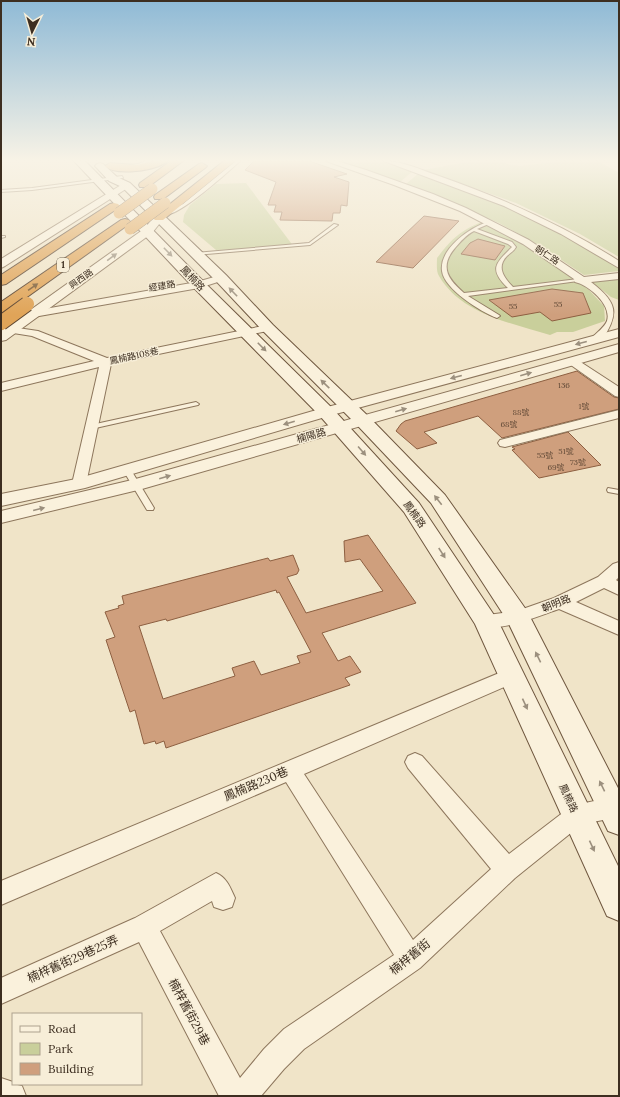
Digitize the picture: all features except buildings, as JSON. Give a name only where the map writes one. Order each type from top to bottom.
[{"type":"highway","points":[[1,281],[129,212]]},
{"type":"highway","name":"1","points":[[1,309],[129,212]]},
{"type":"highway","points":[[159,218],[166,212]]},
{"type":"highway","points":[[4,330],[29,309],[122,217]]},
{"type":"highway","name":"1","points":[[1,294],[122,217]]},
{"type":"main road","name":"鳳楠路","points":[[130,212],[197,283],[246,331],[345,416],[438,499],[518,617],[616,815]]},
{"type":"main road","name":"鳳楠路","points":[[153,212],[221,278],[268,328],[345,416],[412,508],[486,621],[619,904]]},
{"type":"street","points":[[1,264],[83,212]]},
{"type":"street","name":"朝仁路","points":[[472,212],[558,261],[607,300],[619,305]]},
{"type":"street","name":"朝仁路","points":[[524,212],[597,250],[619,265]]},
{"type":"street","name":"興西路","points":[[29,309],[42,307],[148,231],[159,218]]},
{"type":"street","points":[[580,280],[619,276]]},
{"type":"street","name":"經建路","points":[[1,315],[221,278]]},
{"type":"street","name":"經建路","points":[[1,320],[29,309],[197,283]]},
{"type":"street","points":[[598,338],[610,326],[613,320],[612,309],[607,300]]},
{"type":"street","name":"鳳楠路108巷","points":[[1,387],[246,331],[268,328]]},
{"type":"street","points":[[4,330],[34,333],[106,362],[79,484]]},
{"type":"street","name":"楠陽路","points":[[1,517],[136,485],[345,416],[598,338],[619,333]]},
{"type":"street","name":"楠陽路","points":[[1,500],[79,484],[127,470],[345,416],[617,351]]},
{"type":"street","points":[[572,361],[619,393]]},
{"type":"street","points":[[505,443],[619,414]]},
{"type":"street","name":"朝明路","points":[[486,621],[518,617],[560,602],[604,581],[619,568]]},
{"type":"street","points":[[604,581],[619,589]]},
{"type":"street","points":[[560,602],[619,628]]},
{"type":"street","name":"鳳楠路230巷","points":[[1,893],[511,676]]},
{"type":"street","points":[[415,762],[507,870]]},
{"type":"street","points":[[290,770],[411,959]]},
{"type":"street","points":[[577,815],[616,815]]},
{"type":"street","name":"楠梓舊街","points":[[243,1096],[274,1059],[294,1039],[411,959],[507,870],[577,815]]},
{"type":"street","name":"楠梓舊街29巷25弄","points":[[1,991],[144,927],[216,885],[223,898]]},
{"type":"street","name":"楠梓舊街29巷","points":[[144,927],[234,1096]]},
{"type":"street","points":[[1,1092],[12,1096]]},
{"type":"lane","points":[[159,218],[170,212]]},
{"type":"lane","points":[[490,222],[463,235],[448,253],[444,265],[444,272],[451,285],[497,316]]},
{"type":"lane","points":[[195,254],[310,244],[336,225]]},
{"type":"lane","points":[[473,229],[510,243],[514,247],[503,256],[499,266],[502,280],[512,289]]},
{"type":"lane","points":[[464,295],[580,280]]},
{"type":"lane","points":[[91,427],[196,404]]},
{"type":"lane","points":[[127,470],[150,508]]},
{"type":"green space","points":[[186,212],[268,212],[294,247],[216,250],[183,222]]},
{"type":"green space","points":[[473,212],[517,212],[560,233],[619,269],[619,271],[584,275],[542,247],[499,223]]},
{"type":"green space","points":[[535,212],[619,212],[619,257],[580,234]]},
{"type":"green space","points":[[482,222],[518,240],[553,262],[589,290],[604,306],[605,321],[573,332],[557,332],[550,335],[488,315],[460,300],[448,289],[439,276],[437,270],[437,258],[456,236]]},
{"type":"green space","points":[[619,278],[619,300],[611,297],[591,281]]}]
